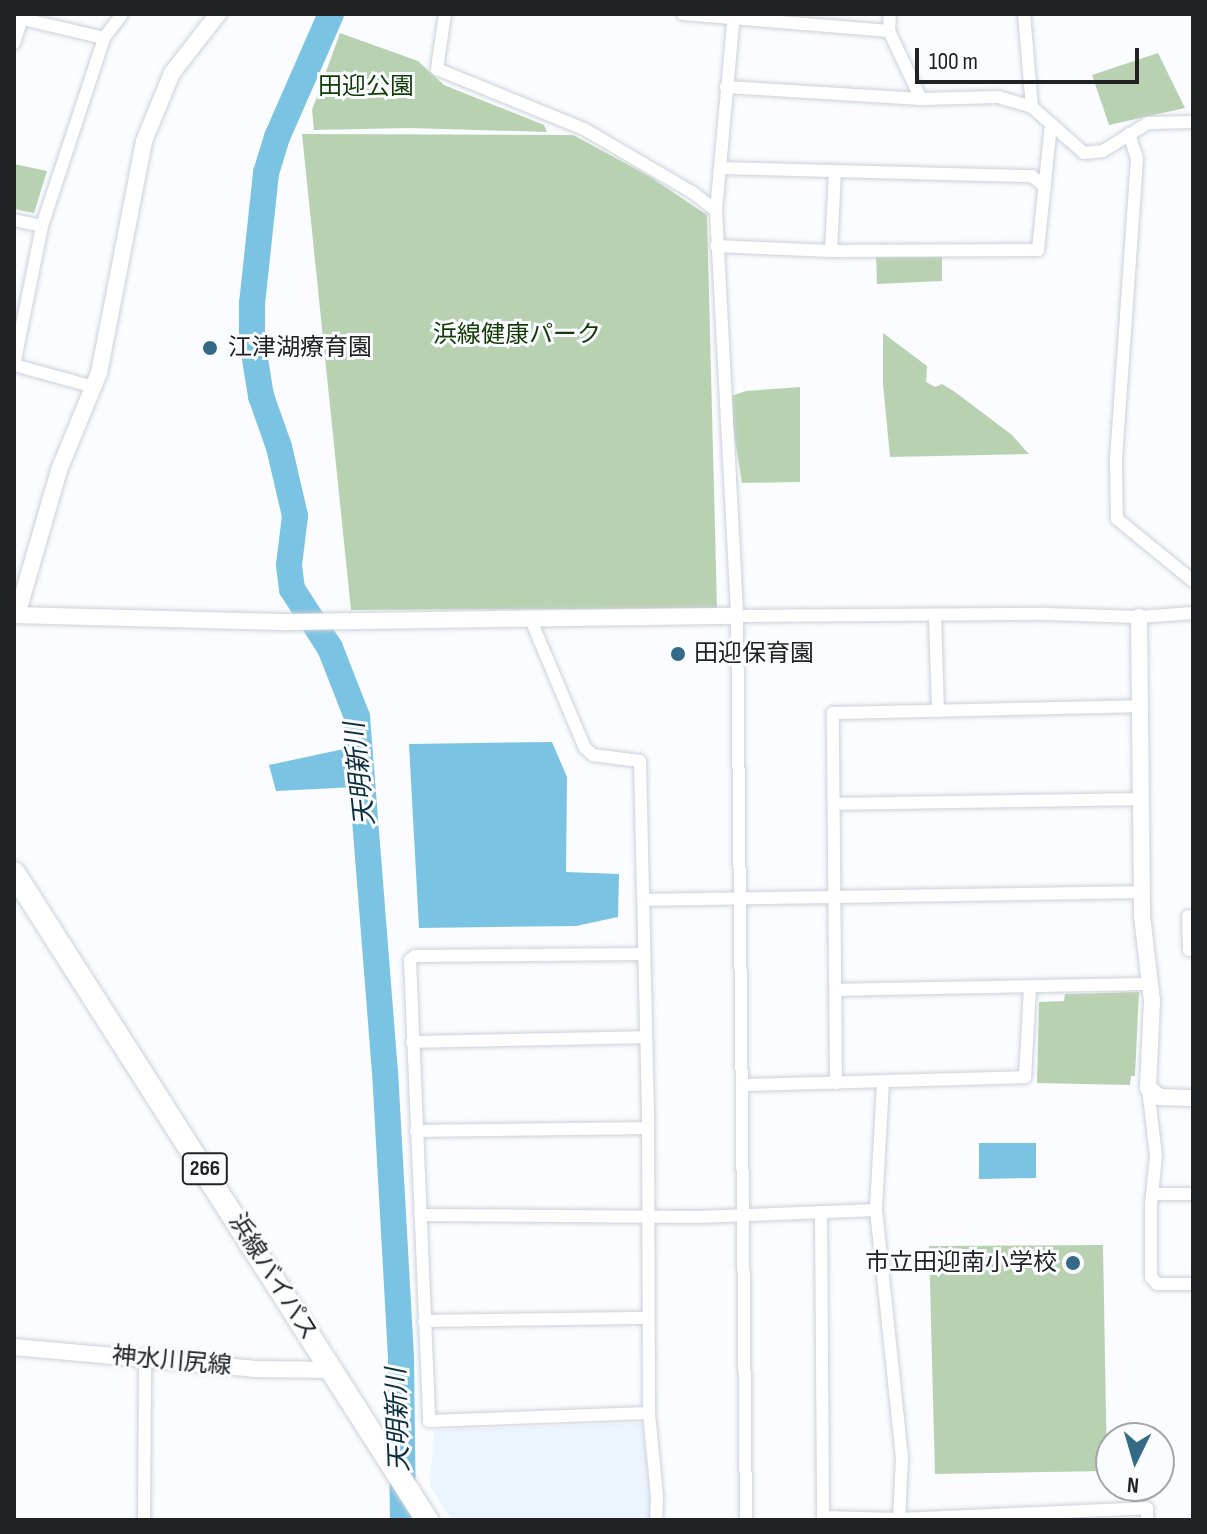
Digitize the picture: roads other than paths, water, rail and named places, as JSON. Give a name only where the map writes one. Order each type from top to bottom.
[{"type":"highway","name":"浜線バイパス","points":[[14,873],[424,1515]]},
{"type":"street","points":[[94,387],[14,365],[42,226],[104,38],[122,14]]},
{"type":"street","points":[[218,14],[172,73],[144,141],[99,373],[59,470],[16,615],[289,622],[737,616],[1139,617],[1193,613]]},
{"type":"street","points":[[445,14],[437,69],[584,129],[692,192],[716,211]]},
{"type":"street","points":[[683,14],[889,31]]},
{"type":"street","points":[[890,14],[889,31],[921,99]]},
{"type":"street","points":[[1024,14],[1032,107]]},
{"type":"street","points":[[734,16],[716,211],[716,246],[737,616],[746,1520]]},
{"type":"street","points":[[14,43],[18,18],[104,38]]},
{"type":"street","points":[[726,87],[921,99],[998,97],[1032,107],[1084,153],[1103,151],[1148,123],[1193,122]]},
{"type":"street","points":[[716,246],[831,251],[1038,250],[1051,124]]},
{"type":"street","points":[[1129,134],[1137,159],[1116,463],[1117,519],[1193,581]]},
{"type":"street","points":[[1032,176],[1048,161]]},
{"type":"street","points":[[720,168],[1032,176],[1045,187]]},
{"type":"street","points":[[831,251],[835,172]]},
{"type":"street","points":[[14,220],[42,226]]},
{"type":"street","points":[[935,616],[938,711]]},
{"type":"street","points":[[1139,617],[1142,892],[1151,984],[1148,1088],[1156,1156],[1152,1194],[1151,1277],[1157,1284],[1193,1284]]},
{"type":"street","points":[[530,618],[585,748],[593,755],[640,761],[648,1128],[649,1413],[657,1496],[656,1520]]},
{"type":"street","points":[[836,1083],[833,713],[1140,706]]},
{"type":"street","points":[[834,804],[1141,799]]},
{"type":"street","points":[[644,900],[1142,892]]},
{"type":"street","points":[[1188,916],[1189,950],[1193,950]]},
{"type":"street","points":[[644,954],[415,956],[410,960],[429,1421],[649,1413]]},
{"type":"street","points":[[836,990],[1151,984]]},
{"type":"street","points":[[743,1085],[1025,1077],[1030,988]]},
{"type":"street","points":[[412,1042],[646,1037]]},
{"type":"street","points":[[883,1083],[876,1210],[902,1457],[899,1519]]},
{"type":"street","points":[[1148,1088],[1160,1097],[1193,1098]]},
{"type":"street","points":[[416,1131],[648,1128]]},
{"type":"street","points":[[1152,1194],[1193,1194]]},
{"type":"street","points":[[420,1215],[742,1215],[876,1210]]},
{"type":"street","points":[[821,1212],[823,1517],[899,1519],[1147,1508],[1147,1520]]},
{"type":"street","points":[[424,1321],[647,1318]]},
{"type":"street","name":"神水川尻線","points":[[14,1347],[254,1369],[331,1370]]},
{"type":"street","points":[[144,1520],[145,1360]]},
{"type":"water","points":[[552,742],[567,777],[566,872],[619,874],[618,917],[576,926],[419,928],[409,744]]},
{"type":"water","points":[[353,747],[355,787],[276,791],[269,765]]},
{"type":"water","points":[[979,1143],[1036,1143],[1036,1178],[979,1179]]},
{"type":"waterway","name":"天明新川","points":[[331,14],[277,137],[266,173],[252,303],[252,340],[261,396],[279,447],[295,516],[289,565],[292,589],[330,648],[357,717],[385,1071],[401,1359],[403,1520]]},
{"type":"place","name":"江津湖療育園","points":[[210,348]]},
{"type":"place","name":"田迎保育園","points":[[678,654]]},
{"type":"place","name":"市立田迎南小学校","points":[[1073,1263]]},
{"type":"park label","name":"田迎公園","points":[[366,87]]},
{"type":"park label","name":"浜線健康パーク","points":[[517,335]]}]
